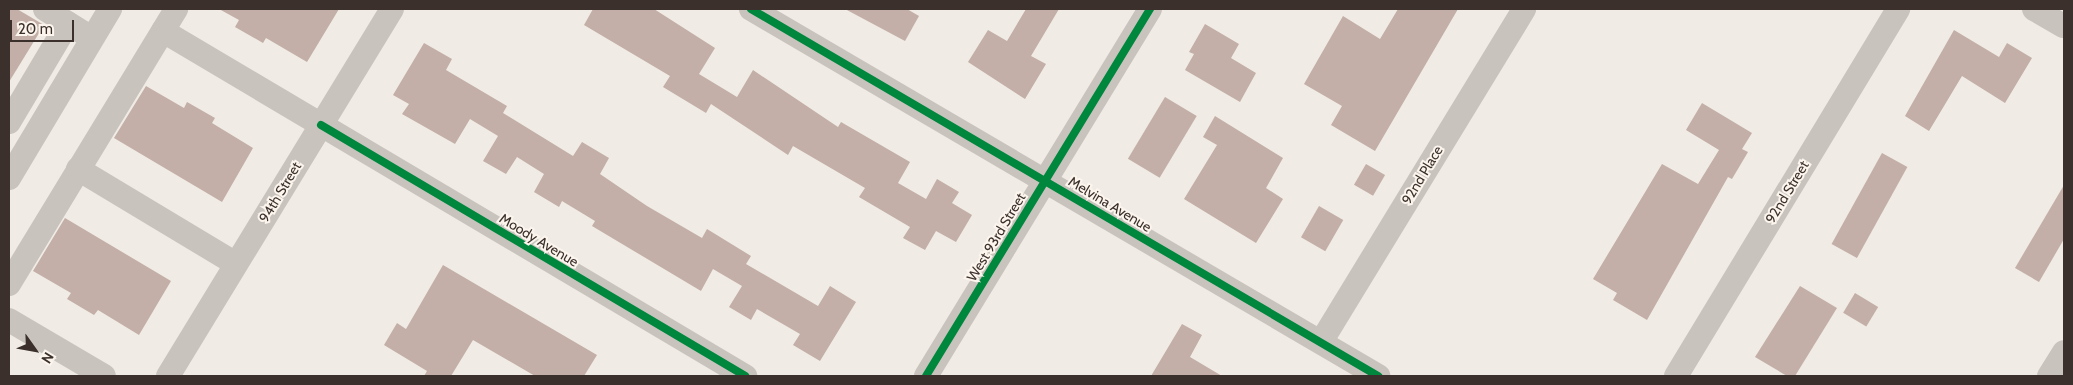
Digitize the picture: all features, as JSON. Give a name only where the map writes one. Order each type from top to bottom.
[{"type":"street","points":[[45,9],[92,38]]},
{"type":"street","points":[[9,178],[110,9]]},
{"type":"street","points":[[9,284],[176,9]]},
{"type":"street","name":"94th Street","points":[[168,376],[392,9]]},
{"type":"street","name":"West 93rd Street","points":[[926,376],[1150,9]]},
{"type":"street","name":"92nd Place","points":[[1321,342],[1524,9]]},
{"type":"street","name":"92nd Street","points":[[1676,376],[1898,9]]},
{"type":"street","points":[[2034,9],[2064,26]]},
{"type":"street","name":"Melvina Avenue","points":[[763,12],[1378,376]]},
{"type":"street","points":[[9,122],[68,23]]},
{"type":"street","name":"Moody Avenue","points":[[163,30],[745,376]]},
{"type":"street","points":[[78,169],[236,264]]},
{"type":"street","points":[[9,320],[104,376]]},
{"type":"street","points":[[2049,376],[2064,352]]},
{"type":"building","points":[[9,9],[17,9],[44,25],[9,82]]},
{"type":"building","points":[[219,9],[339,9],[307,62],[266,38],[263,43],[235,27],[239,20]]},
{"type":"building","points":[[593,9],[654,9],[715,48],[699,74],[737,97],[753,70],[838,127],[841,122],[910,162],[898,183],[926,199],[937,179],[959,192],[952,203],[972,215],[956,242],[936,231],[925,250],[903,238],[910,227],[859,197],[865,188],[793,146],[788,155],[711,104],[706,113],[663,87],[670,76],[584,25]]},
{"type":"building","points":[[845,9],[907,9],[919,16],[905,41]]},
{"type":"building","points":[[1026,9],[1059,9],[1031,56],[1046,64],[1025,99],[968,62],[988,30],[1007,41]]},
{"type":"building","points":[[1398,9],[1458,9],[1375,151],[1331,125],[1342,106],[1304,84],[1343,16],[1380,39]]},
{"type":"building","points":[[1205,24],[1239,44],[1231,58],[1256,73],[1240,102],[1185,70],[1194,54],[1189,52]]},
{"type":"building","points":[[1954,30],[1999,57],[2007,43],[2032,58],[2005,103],[1962,76],[1929,131],[1905,116]]},
{"type":"building","points":[[424,43],[452,59],[446,70],[507,106],[503,113],[573,156],[582,142],[609,158],[600,174],[647,206],[702,238],[707,229],[751,256],[746,264],[818,306],[830,286],[856,302],[820,361],[793,345],[800,334],[757,309],[751,320],[729,307],[742,286],[713,269],[701,291],[592,226],[595,221],[562,201],[559,207],[534,192],[544,174],[517,157],[506,174],[483,161],[498,136],[470,119],[455,144],[402,114],[409,104],[393,95]]},
{"type":"building","points":[[146,86],[184,108],[187,102],[215,118],[212,123],[253,148],[222,202],[114,138]]},
{"type":"building","points":[[1165,97],[1197,116],[1160,178],[1128,159]]},
{"type":"building","points":[[1702,103],[1752,133],[1742,149],[1748,152],[1732,179],[1728,177],[1647,320],[1613,300],[1617,293],[1593,279],[1662,164],[1698,184],[1719,150],[1686,130]]},
{"type":"building","points":[[1215,116],[1283,158],[1266,188],[1283,199],[1256,243],[1184,199],[1217,145],[1203,137]]},
{"type":"building","points":[[1882,153],[1907,167],[1857,258],[1832,244]]},
{"type":"building","points":[[1366,164],[1385,175],[1373,196],[1354,185]]},
{"type":"building","points":[[2064,185],[2064,239],[2039,282],[2015,268]]},
{"type":"building","points":[[1319,206],[1343,220],[1325,251],[1301,237]]},
{"type":"building","points":[[65,218],[171,281],[139,335],[98,310],[94,315],[67,299],[71,293],[33,271]]},
{"type":"building","points":[[443,265],[597,355],[584,376],[535,376],[473,340],[451,376],[424,376],[427,371],[384,345],[397,323],[406,329]]},
{"type":"building","points":[[1800,286],[1837,308],[1795,376],[1787,376],[1755,357]]},
{"type":"building","points":[[1855,293],[1878,307],[1866,327],[1843,313]]},
{"type":"building","points":[[1182,324],[1202,335],[1190,357],[1222,376],[1151,376]]},
{"type":"cycle path","points":[[751,9],[1378,376]]},
{"type":"cycle path","points":[[926,376],[1150,9]]},
{"type":"cycle path","points":[[321,125],[745,376]]}]
